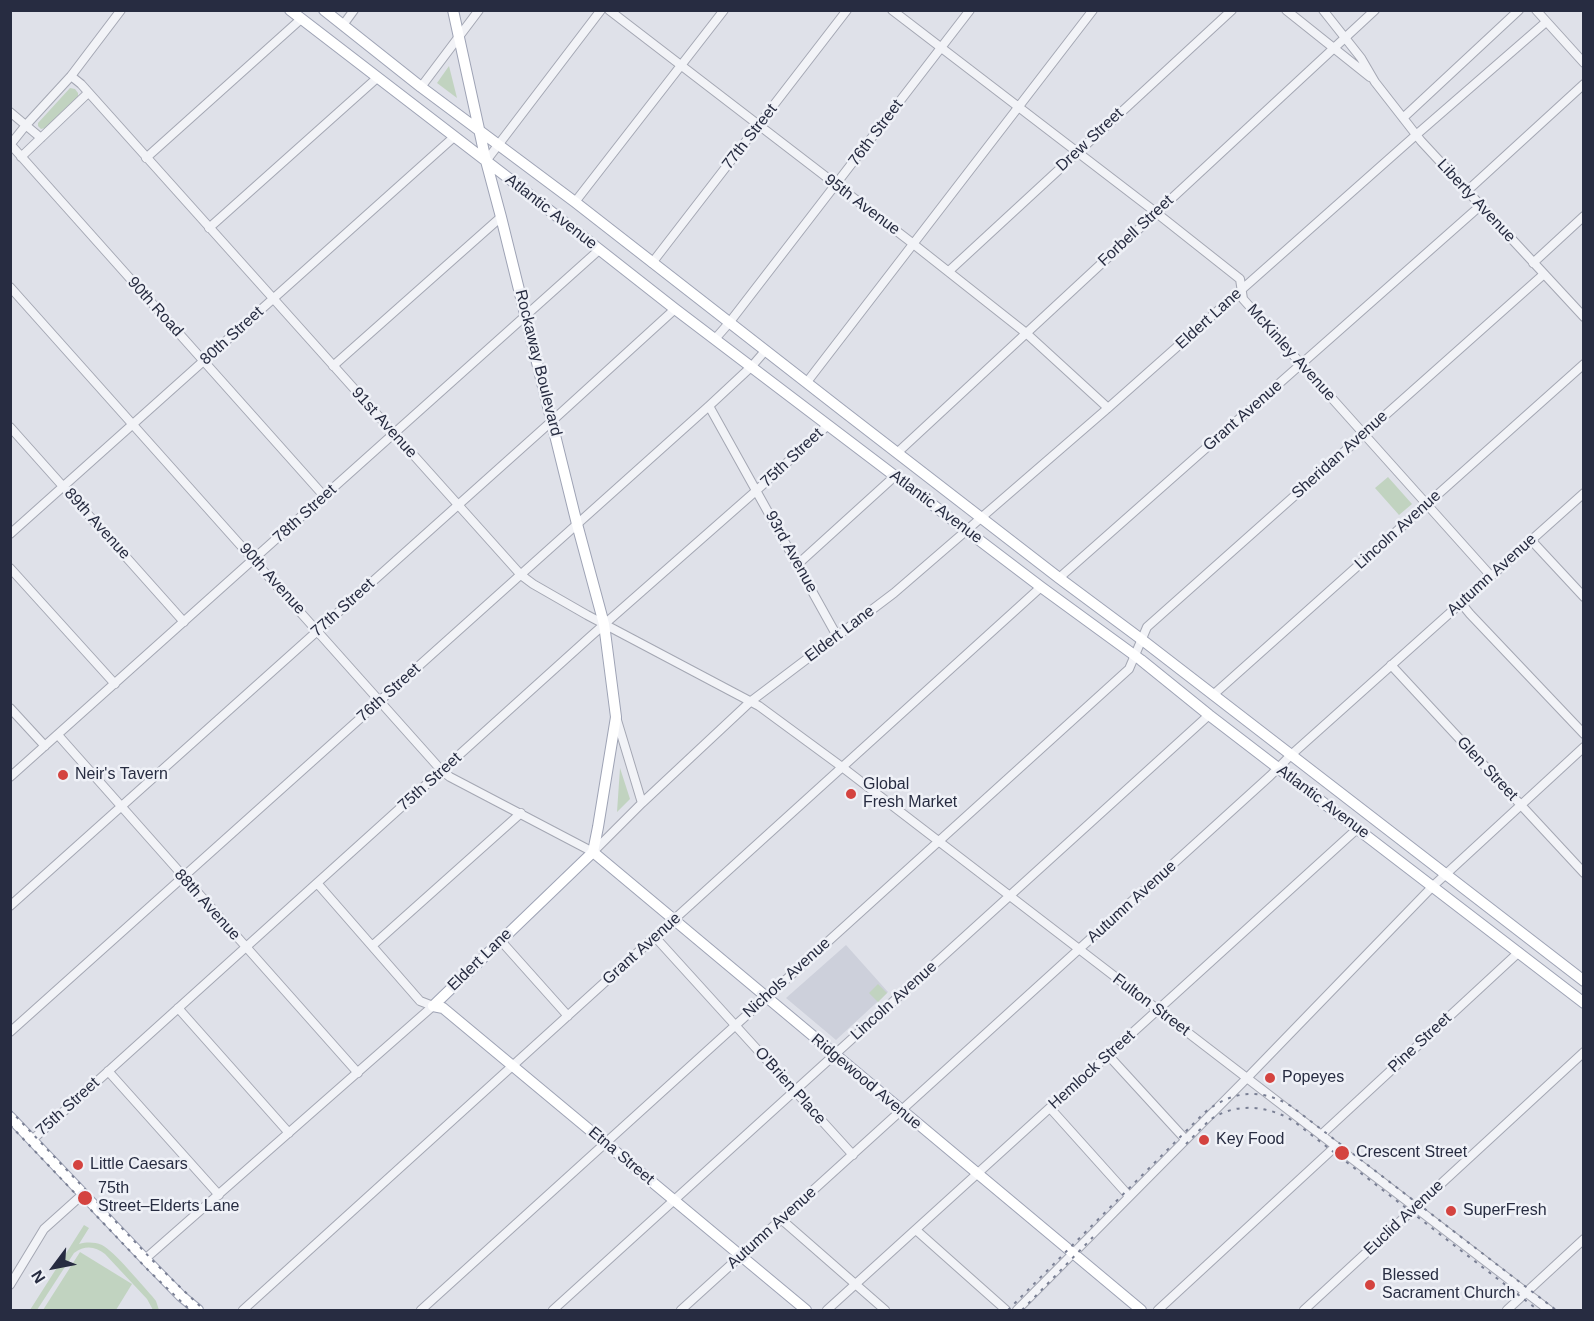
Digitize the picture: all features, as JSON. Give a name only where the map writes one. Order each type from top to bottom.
[{"type":"main road","name":"Atlantic Avenue","points":[[290,10],[675,309],[1134,655],[1584,1003]]},
{"type":"main road","name":"Atlantic Avenue","points":[[324,10],[1584,981]]},
{"type":"main road","name":"Rockaway Boulevard","points":[[453,10],[486,161],[604,624],[616,717],[593,852]]},
{"type":"main road","name":"Ridgewood Avenue","points":[[593,852],[1141,1311]]},
{"type":"main road","name":"Eldert Lane","points":[[433,1006],[593,852]]},
{"type":"main road","name":"Etna Street","points":[[433,1006],[443,1008],[513,1065],[806,1311]]},
{"type":"main road","points":[[10,1117],[145,1259],[198,1311]]},
{"type":"street","points":[[11,145],[26,125],[71,76],[121,10]]},
{"type":"street","points":[[343,26],[354,10]]},
{"type":"street","points":[[421,87],[479,10]]},
{"type":"street","points":[[486,161],[601,10]]},
{"type":"street","name":"95th Avenue","points":[[609,10],[1026,333],[1108,408]]},
{"type":"street","points":[[575,202],[724,10]]},
{"type":"street","name":"77th Street","points":[[652,263],[847,10]]},
{"type":"street","name":"McKinley Avenue","points":[[892,10],[1240,279],[1243,299],[1491,576]]},
{"type":"street","name":"76th Street","points":[[716,339],[970,10]]},
{"type":"street","points":[[807,382],[1093,10]]},
{"type":"street","name":"Drew Street","points":[[949,272],[1232,10]]},
{"type":"street","name":"Liberty Avenue","points":[[1286,10],[1375,82]]},
{"type":"street","points":[[1296,10],[1305,25]]},
{"type":"street","name":"Liberty Avenue","points":[[1323,10],[1361,58],[1375,82],[1416,135],[1584,317]]},
{"type":"street","name":"Forbell Street","points":[[897,453],[1375,10]]},
{"type":"street","points":[[1402,118],[1519,10]]},
{"type":"street","points":[[1536,10],[1584,63]]},
{"type":"street","points":[[146,158],[301,19]]},
{"type":"street","name":"Eldert Lane","points":[[593,852],[750,702],[894,593],[982,518],[1546,22]]},
{"type":"street","name":"91st Avenue","points":[[71,76],[521,575],[604,624],[750,702]]},
{"type":"street","points":[[209,228],[377,78]]},
{"type":"street","points":[[1467,191],[1584,84]]},
{"type":"street","points":[[21,157],[88,93]]},
{"type":"street","points":[[10,112],[41,138]]},
{"type":"street","name":"80th Street","points":[[10,534],[454,137]]},
{"type":"street","name":"90th Road","points":[[11,145],[324,496]]},
{"type":"street","name":"Grant Avenue","points":[[1059,578],[1480,206]]},
{"type":"street","points":[[1533,262],[1584,216]]},
{"type":"street","points":[[333,366],[501,217]]},
{"type":"street","name":"78th Street","points":[[10,777],[599,250]]},
{"type":"street","name":"Sheridan Avenue","points":[[1141,639],[1147,627],[1544,274]]},
{"type":"street","name":"90th Avenue","points":[[10,287],[442,771],[593,852]]},
{"type":"street","name":"77th Street","points":[[10,906],[675,309]]},
{"type":"street","name":"76th Street","points":[[10,1032],[709,406],[765,351]]},
{"type":"street","name":"Lincoln Avenue","points":[[1213,695],[1584,364]]},
{"type":"street","name":"93rd Avenue","points":[[709,406],[837,636]]},
{"type":"street","name":"75th Street","points":[[32,1140],[828,425]]},
{"type":"street","name":"89th Avenue","points":[[10,427],[184,622]]},
{"type":"street","points":[[798,564],[895,476]]},
{"type":"street","name":"Autumn Avenue","points":[[681,1311],[1080,950],[1291,755],[1584,494]]},
{"type":"street","points":[[1531,540],[1584,597]]},
{"type":"street","points":[[10,568],[114,684]]},
{"type":"street","name":"Grant Avenue","points":[[243,1311],[1041,587]]},
{"type":"street","points":[[1461,603],[1584,734]]},
{"type":"street","name":"Nichols Avenue","points":[[421,1311],[1129,669],[1141,639]]},
{"type":"street","name":"Glen Street","points":[[1391,665],[1584,873]]},
{"type":"street","name":"Fulton Street","points":[[750,702],[842,767],[1550,1311]]},
{"type":"street","points":[[10,708],[45,746]]},
{"type":"street","name":"Lincoln Avenue","points":[[553,1311],[1209,715]]},
{"type":"street","name":"Rockaway Boulevard","points":[[616,717],[642,803]]},
{"type":"street","name":"88th Avenue","points":[[58,735],[120,808],[358,1073]]},
{"type":"street","points":[[1017,1311],[1433,886],[1584,747]]},
{"type":"street","points":[[372,946],[521,813]]},
{"type":"street","name":"Hemlock Street","points":[[827,1311],[1358,829]]},
{"type":"street","points":[[317,884],[420,1001],[433,1006]]},
{"type":"street","name":"O'Brien Place","points":[[655,937],[853,1155]]},
{"type":"street","points":[[501,941],[568,1016]]},
{"type":"street","name":"Pine Street","points":[[1321,1135],[1519,952]]},
{"type":"street","name":"Eldert Lane","points":[[145,1259],[433,1006]]},
{"type":"street","points":[[178,1008],[289,1133]]},
{"type":"street","name":"Euclid Avenue","points":[[1304,1311],[1584,1052]]},
{"type":"street","points":[[1108,1055],[1185,1139]]},
{"type":"street","points":[[108,1071],[219,1195]]},
{"type":"street","points":[[1050,1108],[1129,1196]]},
{"type":"street","points":[[1158,1311],[1336,1146]]},
{"type":"street","points":[[12,1280],[44,1229],[83,1194]]},
{"type":"street","points":[[782,1220],[885,1311]]},
{"type":"street","points":[[916,1230],[1006,1311]]},
{"type":"street","points":[[1507,1311],[1584,1239]]},
{"type":"shaded area","points":[[846,945],[888,992],[836,1040],[786,998]]},
{"type":"green space","points":[[449,66],[457,98],[437,83]]},
{"type":"green space","points":[[70,88],[75,89],[78,96],[45,128],[41,129],[38,123]]},
{"type":"green space","points":[[1388,477],[1412,504],[1399,515],[1375,488]]},
{"type":"green space","points":[[620,768],[630,799],[617,812]]},
{"type":"green space","points":[[878,984],[887,993],[878,1002],[869,993]]},
{"type":"green space","points":[[84,1225],[89,1228],[79,1244],[93,1243],[107,1248],[152,1296],[159,1310],[153,1310],[147,1299],[105,1254],[90,1248],[74,1253],[37,1310],[30,1310]]},
{"type":"green space","points":[[80,1252],[132,1284],[116,1310],[43,1310]]},
{"type":"railway","points":[[1008,1310],[1204,1113],[1225,1100],[1247,1094],[1269,1096],[1291,1106],[1556,1310]]},
{"type":"railway","points":[[1186,1144],[1210,1120],[1231,1110],[1254,1108],[1286,1117],[1538,1310]]},
{"type":"railway","points":[[10,1110],[155,1263],[204,1310]]},
{"type":"railway","points":[[10,1125],[148,1270],[190,1310]]},
{"type":"railway","points":[[1022,1310],[1093,1237]]},
{"type":"place","name":"Neir's Tavern","points":[[63,775]]},
{"type":"place","name":"Global Fresh Market","points":[[851,794]]},
{"type":"place","name":"Popeyes","points":[[1270,1078]]},
{"type":"place","name":"Key Food","points":[[1204,1140]]},
{"type":"place","name":"Crescent Street","points":[[1342,1153]]},
{"type":"place","name":"Little Caesars","points":[[78,1165]]},
{"type":"place","name":"75th Street–Elderts Lane","points":[[85,1198]]},
{"type":"place","name":"SuperFresh","points":[[1451,1211]]},
{"type":"place","name":"Blessed Sacrament Church","points":[[1370,1285]]}]
